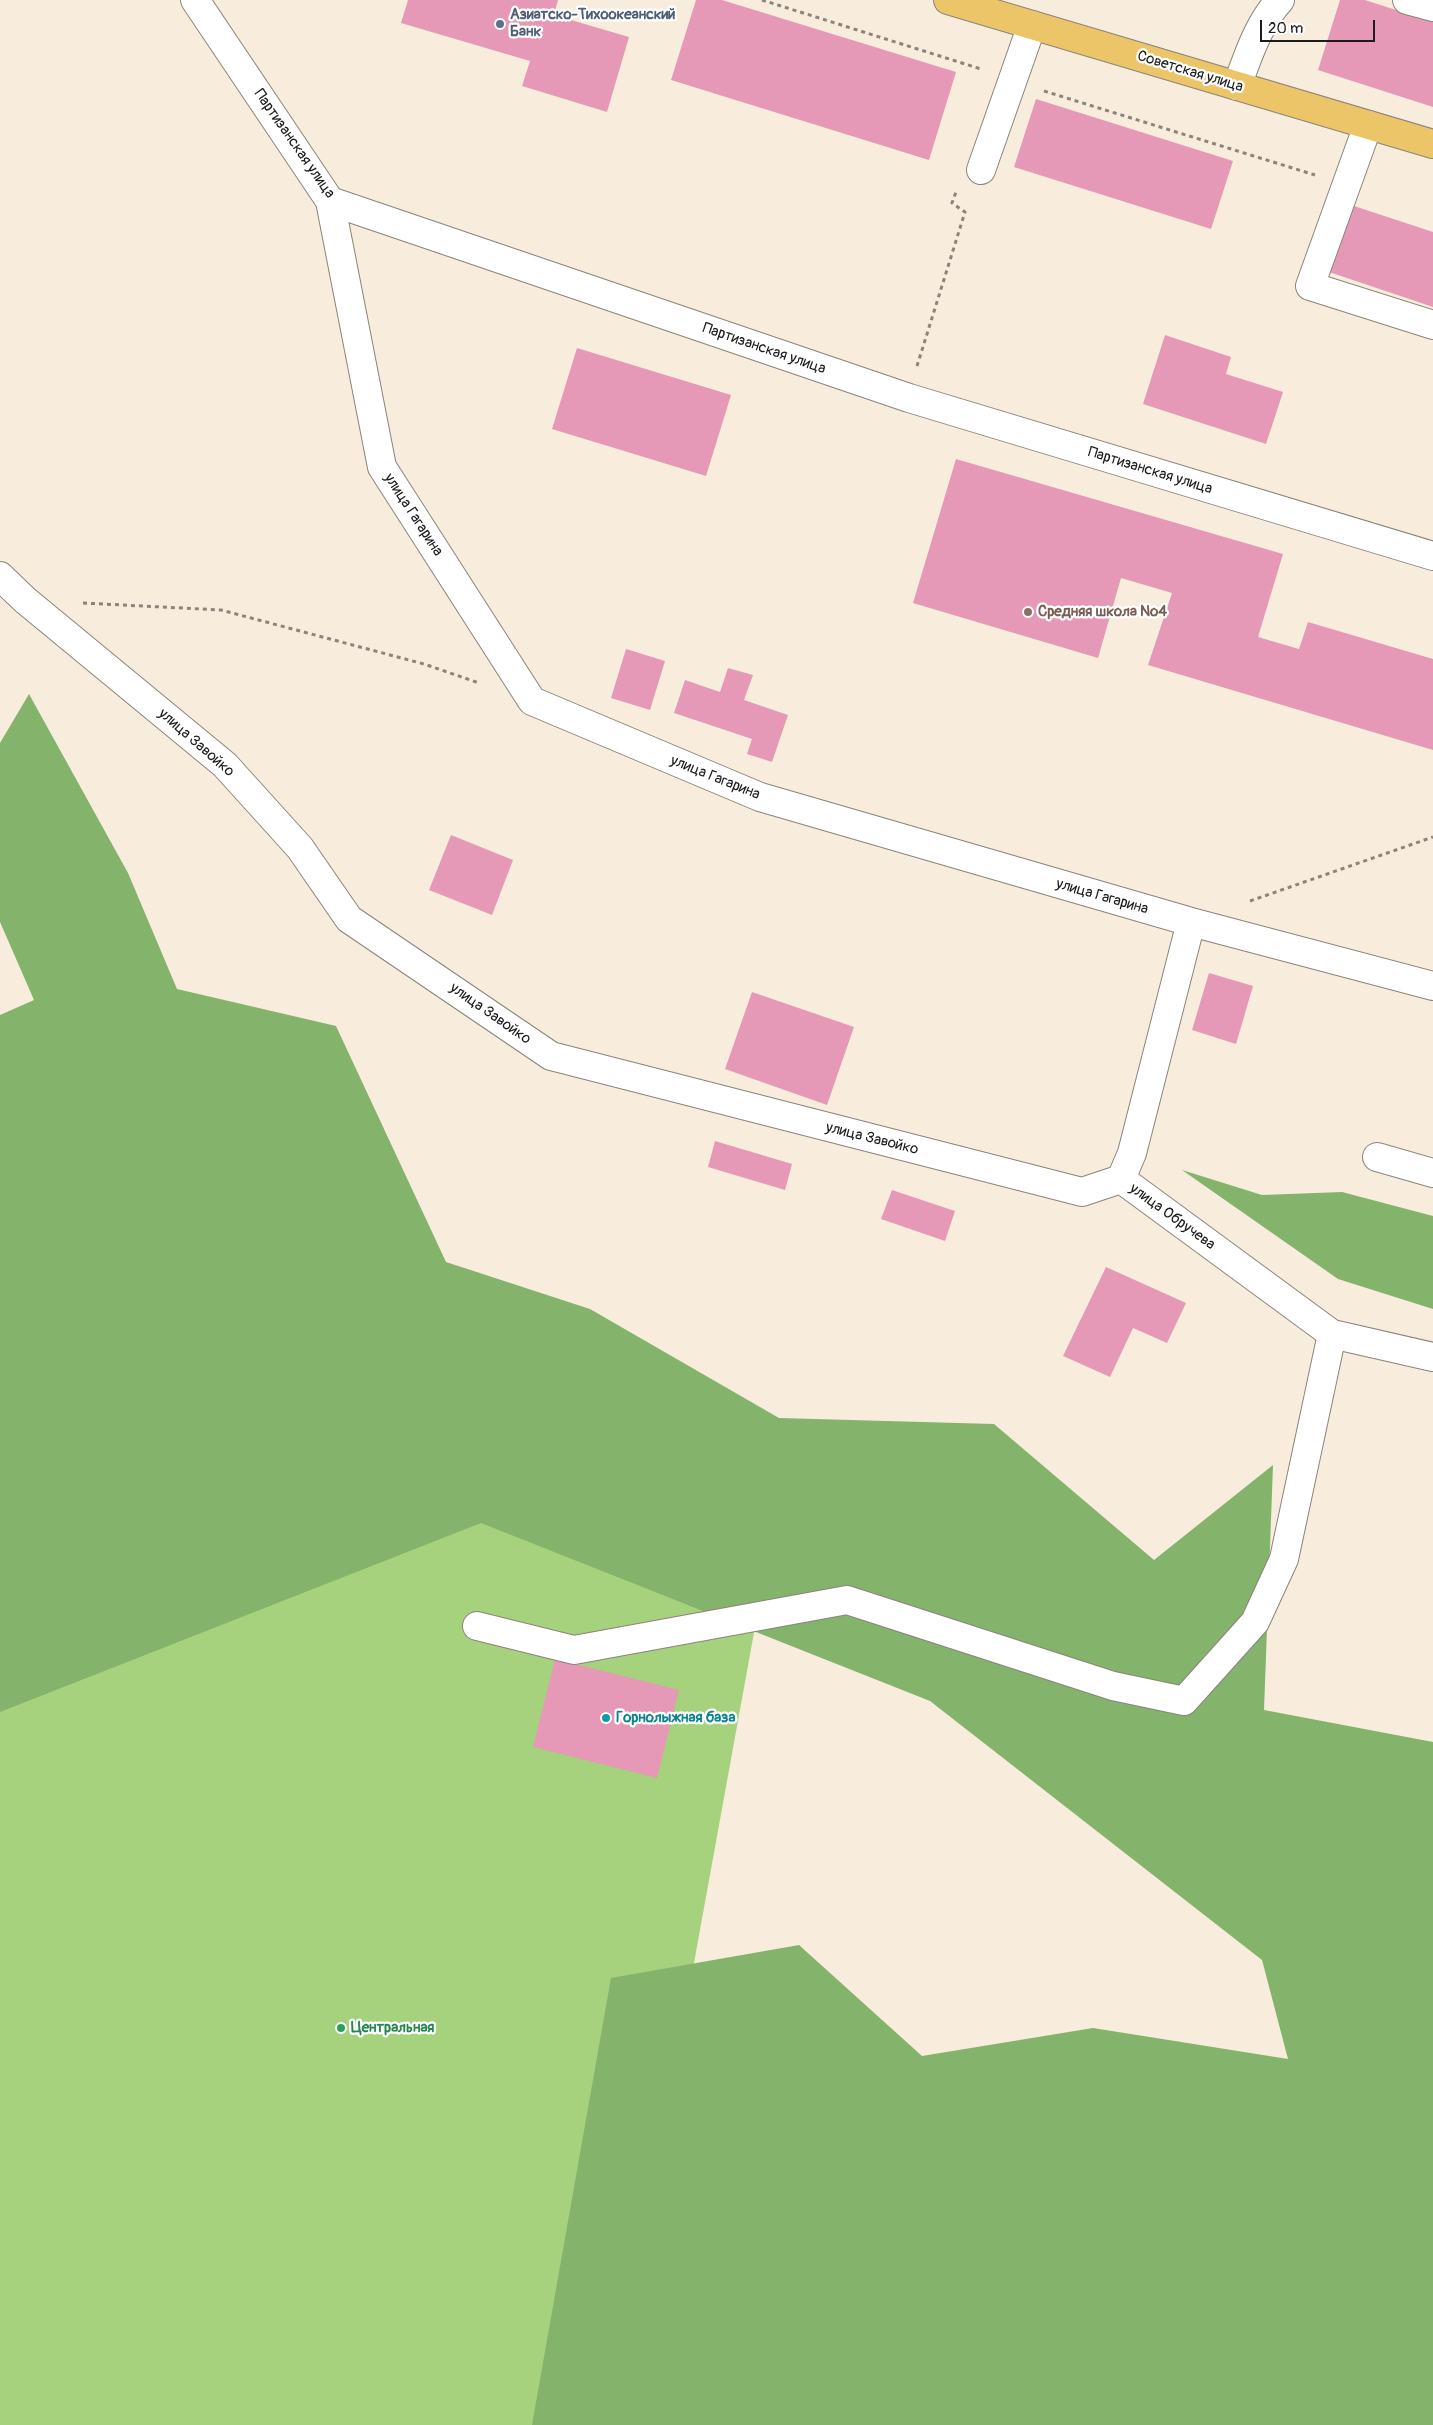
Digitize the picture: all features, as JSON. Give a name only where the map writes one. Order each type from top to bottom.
[{"type":"main road","name":"Советская улица","points":[[948,0],[1433,144]]},
{"type":"street","name":"Партизанская улица","points":[[195,0],[330,201],[909,398],[1433,556]]},
{"type":"street","points":[[1237,86],[1252,45],[1272,9],[1280,0]]},
{"type":"street","points":[[1407,0],[1433,7]]},
{"type":"street","points":[[982,170],[1032,25]]},
{"type":"street","points":[[1368,125],[1310,286],[1433,325]]},
{"type":"street","name":"улица Гагарина","points":[[330,201],[382,467],[532,701],[760,797],[1190,922],[1433,986]]},
{"type":"street","name":"улица Завойко","points":[[0,576],[25,600],[225,765],[300,848],[349,919],[551,1056],[1082,1192],[1121,1179]]},
{"type":"street","points":[[1121,1179],[1132,1153],[1190,922]]},
{"type":"street","points":[[1377,1157],[1433,1173]]},
{"type":"street","name":"улица Обручева","points":[[1121,1179],[1332,1334]]},
{"type":"street","points":[[477,1626],[574,1650],[847,1600],[1113,1686],[1184,1700],[1255,1622],[1284,1559],[1332,1334],[1433,1357]]},
{"type":"path","points":[[762,0],[986,70]]},
{"type":"path","points":[[1041,90],[1319,176]]},
{"type":"path","points":[[916,369],[965,212],[952,204],[958,185]]},
{"type":"path","points":[[25,600],[221,610],[424,664],[532,701]]},
{"type":"path","points":[[1246,903],[1433,837]]},
{"type":"green space","points":[[29,694],[128,873],[177,989],[336,1026],[446,1262],[590,1309],[779,1418],[994,1424],[1154,1560],[1273,1465],[1264,1710],[1433,1742],[1433,2425],[532,2425],[611,1978],[799,1945],[922,2056],[1093,2028],[1288,2059],[1262,1960],[930,1701],[481,1523],[0,1712],[0,1015],[34,1000],[0,922],[0,743]]},
{"type":"green space","points":[[1182,1170],[1262,1195],[1342,1192],[1433,1216],[1433,1309],[1338,1279]]},
{"type":"green space","name":"Центральная","points":[[507,1434],[773,1528],[610,2425],[0,2425],[0,1631]]},
{"type":"building","points":[[408,0],[558,0],[554,15],[629,37],[607,112],[522,86],[530,61],[401,23]]},
{"type":"building","points":[[696,0],[722,0],[956,72],[929,160],[671,80]]},
{"type":"building","points":[[1340,0],[1365,0],[1433,22],[1433,107],[1318,70]]},
{"type":"building","points":[[1036,99],[1233,161],[1211,229],[1014,167]]},
{"type":"building","points":[[1348,204],[1433,232],[1433,307],[1329,272]]},
{"type":"building","points":[[1165,335],[1231,357],[1226,374],[1283,392],[1266,444],[1143,404]]},
{"type":"building","points":[[577,348],[731,395],[706,476],[552,429]]},
{"type":"building","name":"Средняя школа №4","points":[[956,459],[1283,554],[1258,637],[1299,649],[1308,622],[1433,659],[1433,750],[1148,665],[1172,593],[1121,578],[1098,658],[913,603]]},
{"type":"building","points":[[626,649],[665,661],[650,710],[611,698]]},
{"type":"building","points":[[728,668],[753,675],[744,700],[788,715],[772,762],[747,754],[752,739],[674,713],[685,680],[720,692]]},
{"type":"building","points":[[451,835],[513,860],[492,915],[429,890]]},
{"type":"building","points":[[1209,973],[1253,986],[1236,1044],[1192,1030]]},
{"type":"building","points":[[752,992],[854,1027],[827,1105],[725,1069]]},
{"type":"building","points":[[715,1141],[792,1164],[785,1190],[708,1167]]},
{"type":"building","points":[[892,1190],[955,1211],[945,1241],[881,1219]]},
{"type":"building","points":[[1106,1267],[1186,1303],[1167,1343],[1133,1328],[1110,1377],[1063,1356]]},
{"type":"building","name":"Горнолыжная база","points":[[555,1659],[679,1690],[657,1778],[533,1747]]},
{"type":"place","name":"Азиатско-Тихоокеанский Банк","points":[[500,24]]},
{"type":"place","name":"Средняя школа №4","points":[[1028,612]]},
{"type":"place","name":"Горнолыжная база","points":[[606,1718]]},
{"type":"place","name":"Центральная","points":[[341,2028]]}]
